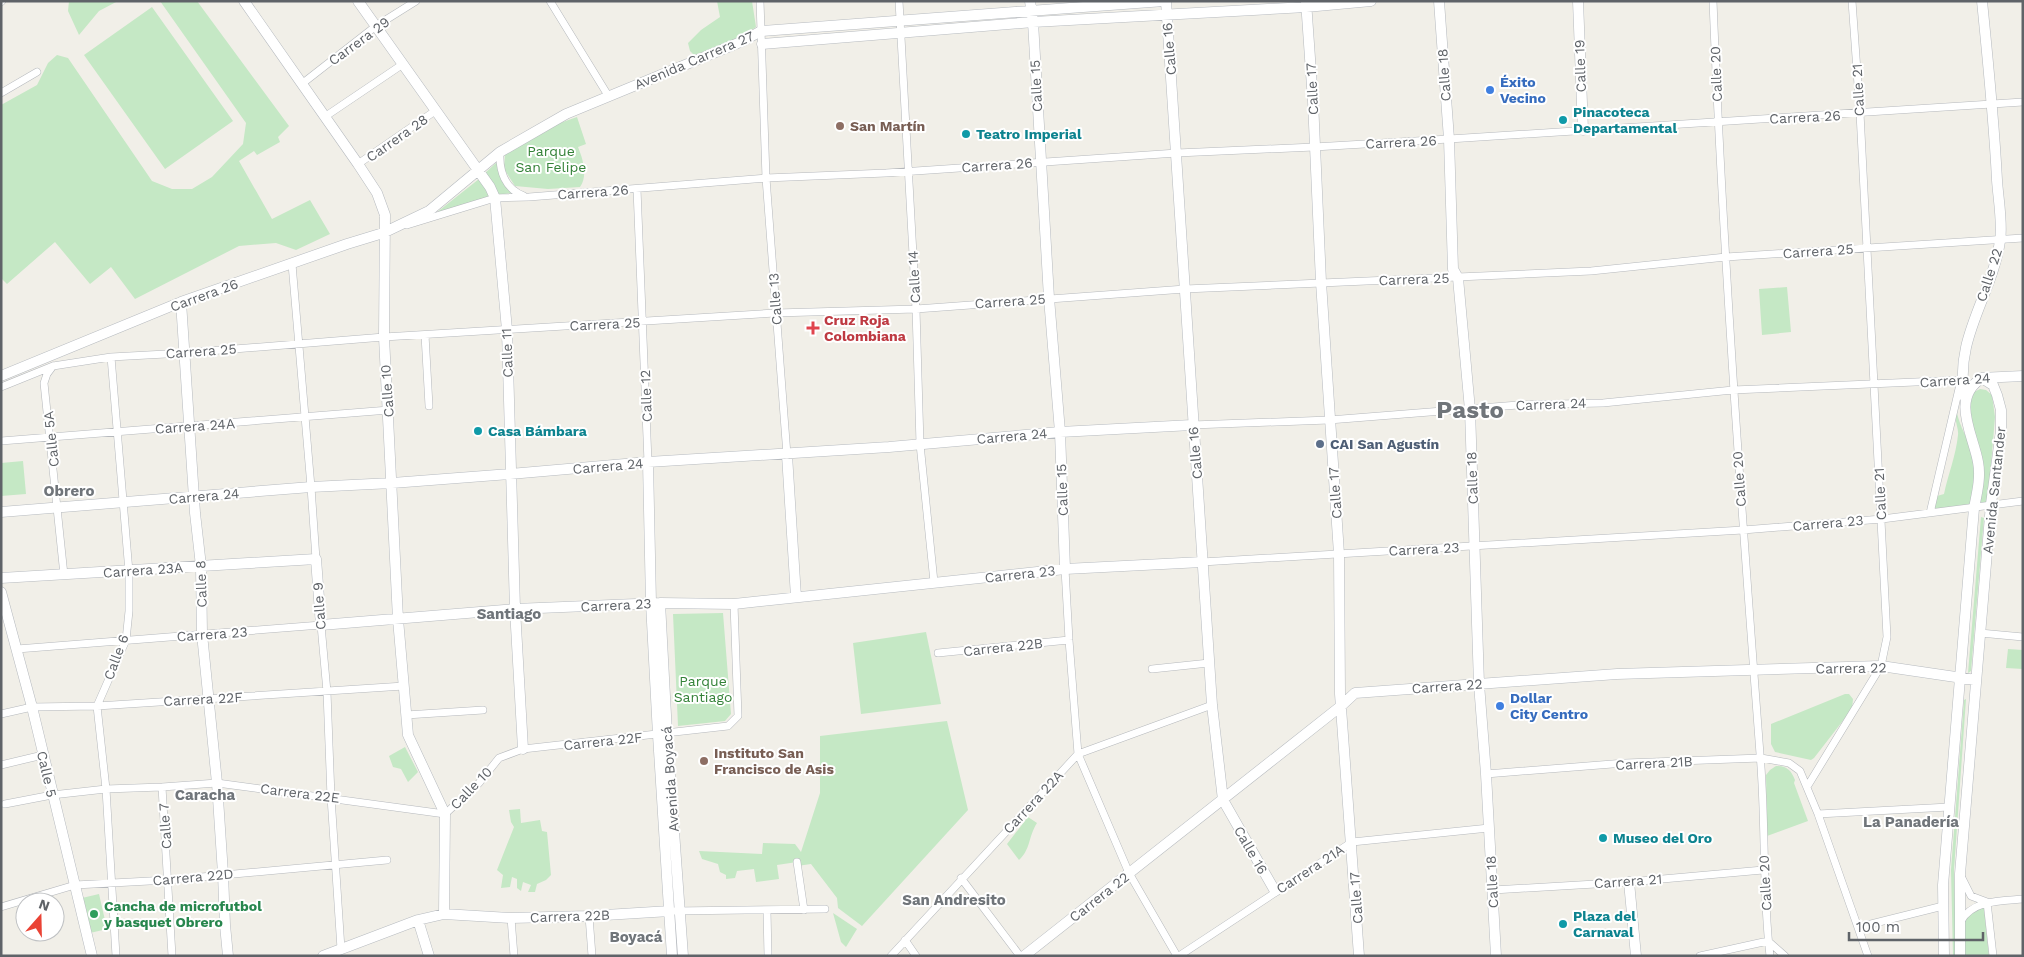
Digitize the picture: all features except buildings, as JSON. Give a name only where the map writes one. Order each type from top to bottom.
[{"type":"street","name":"Calle 10","points":[[244,1],[358,164],[377,193],[385,215],[383,233],[384,337],[398,619],[406,715],[408,735],[445,814],[444,914]]},
{"type":"street","name":"Calle 11","points":[[358,1],[490,187],[495,198],[507,330],[515,609],[523,749]]},
{"type":"street","name":"Carrera 29","points":[[302,83],[376,26],[416,1]]},
{"type":"street","points":[[550,1],[609,96]]},
{"type":"street","name":"Calle 13","points":[[760,1],[766,178],[796,597]]},
{"type":"street","name":"Calle 14","points":[[898,1],[916,309],[920,444],[934,582]]},
{"type":"street","name":"Avenida Carrera 27","points":[[383,233],[429,211],[500,152],[566,114],[744,41],[762,31],[1165,1]]},
{"type":"street","name":"Calle 16","points":[[1165,1],[1177,152],[1192,425],[1212,706],[1223,800],[1275,892]]},
{"type":"street","name":"Avenida Carrera 27","points":[[762,44],[900,34],[1031,12],[1166,15],[1371,1]]},
{"type":"street","name":"Calle 18","points":[[1439,1],[1449,139],[1454,269],[1458,278],[1470,410],[1479,684],[1496,956]]},
{"type":"street","name":"Calle 19","points":[[1578,1],[1583,130]]},
{"type":"street","name":"Calle 20","points":[[1713,1],[1733,390],[1742,530],[1761,758],[1763,870],[1770,956]]},
{"type":"street","name":"Calle 21","points":[[1807,788],[1881,666],[1887,637],[1860,114],[1852,1]]},
{"type":"street","name":"Calle 22","points":[[1930,513],[1962,380],[1963,361],[1972,325],[1988,282],[2000,240],[1993,104],[1982,1]]},
{"type":"street","name":"Calle 17","points":[[1306,4],[1314,101],[1314,147],[1321,282],[1339,554],[1341,706],[1359,956]]},
{"type":"street","name":"Calle 15","points":[[1031,12],[1049,298],[1060,432],[1068,640],[1078,754],[1129,873],[1178,956]]},
{"type":"street","points":[[326,116],[403,64]]},
{"type":"street","points":[[1,93],[37,72]]},
{"type":"street","name":"Carrera 26","points":[[1,376],[182,302],[383,233],[495,198],[529,197],[766,178],[909,171],[1177,152],[1314,147],[1860,114],[2023,102]]},
{"type":"street","name":"Carrera 28","points":[[358,164],[435,111]]},
{"type":"street","points":[[500,152],[501,172],[507,184],[516,193],[529,197]]},
{"type":"street","name":"Calle 12","points":[[637,189],[648,462],[656,603]]},
{"type":"street","name":"Carrera 25","points":[[1,387],[53,366],[111,357],[384,337],[776,313],[916,309],[1185,289],[1591,271],[1726,257],[2023,238]]},
{"type":"street","name":"Calle 9","points":[[292,264],[326,692],[341,948]]},
{"type":"street","name":"Calle 8","points":[[182,302],[194,497],[201,566],[202,634],[217,782],[224,925],[228,956]]},
{"type":"street","points":[[425,335],[429,406]]},
{"type":"street","name":"Calle 6","points":[[111,357],[129,572],[126,640],[97,706],[106,789],[116,956]]},
{"type":"street","name":"Calle 5A","points":[[53,366],[47,374],[44,383],[64,575]]},
{"type":"street","points":[[2001,410],[2004,384],[2018,376]]},
{"type":"street","name":"Carrera 24","points":[[1,512],[124,504],[311,487],[392,483],[648,462],[787,454],[1060,432],[1330,420],[1518,405],[1603,402],[1733,390],[2018,376]]},
{"type":"street","points":[[1965,398],[1969,389],[1982,378]]},
{"type":"street","name":"Avenida Santander","points":[[1960,956],[1960,874],[1991,504],[2001,431],[2001,410],[1993,385],[1982,378]]},
{"type":"street","name":"Avenida Santander","points":[[1944,956],[1943,906],[1949,807],[1974,508],[1979,479],[1978,463],[1966,424],[1962,380]]},
{"type":"street","name":"Carrera 24A","points":[[1,441],[389,410]]},
{"type":"street","name":"Carrera 23","points":[[17,649],[515,609],[656,603],[734,604],[1065,570],[1742,530],[1882,519],[2023,501]]},
{"type":"street","name":"Carrera 23A","points":[[1,578],[129,572],[316,559]]},
{"type":"street","name":"Calle 5","points":[[1,592],[32,707],[92,956]]},
{"type":"street","name":"Avenida Boyacá","points":[[656,603],[662,734],[675,911],[682,956]]},
{"type":"street","name":"Carrera 22F","points":[[523,749],[728,726],[738,716],[734,604]]},
{"type":"street","points":[[1980,633],[2023,637]]},
{"type":"street","name":"Carrera 22B","points":[[938,653],[1068,640]]},
{"type":"street","points":[[1152,669],[1209,663]]},
{"type":"street","name":"Carrera 22","points":[[1022,956],[1223,800],[1355,693],[1617,674],[1881,666],[1976,680]]},
{"type":"street","name":"Carrera 22F","points":[[1,714],[32,707],[97,706],[404,686]]},
{"type":"street","name":"Carrera 22A","points":[[891,956],[961,878],[1078,754],[1212,706]]},
{"type":"street","points":[[406,715],[483,710]]},
{"type":"street","name":"Calle 10","points":[[445,814],[479,783],[499,758],[523,749]]},
{"type":"street","points":[[1,765],[43,755]]},
{"type":"street","name":"Carrera 21B","points":[[1486,774],[1625,763],[1761,758],[1789,763],[1800,771],[1807,788]]},
{"type":"street","name":"Carrera 22E","points":[[5,804],[52,795],[106,789],[162,787],[217,782],[445,814]]},
{"type":"street","name":"Calle 7","points":[[162,787],[172,956]]},
{"type":"street","points":[[1807,788],[1868,956]]},
{"type":"street","points":[[1818,814],[1949,807]]},
{"type":"street","name":"Carrera 21A","points":[[1178,956],[1352,842],[1489,828]]},
{"type":"street","name":"Carrera 22D","points":[[1,907],[75,885],[168,880],[387,860]]},
{"type":"street","points":[[797,862],[804,910]]},
{"type":"street","name":"Carrera 21","points":[[1493,890],[1629,882],[1763,870]]},
{"type":"street","points":[[1960,874],[1965,888],[1971,896],[1987,902]]},
{"type":"street","points":[[961,878],[1022,956]]},
{"type":"street","points":[[1629,882],[1636,956]]},
{"type":"street","points":[[1959,924],[1966,913],[1987,902],[2023,898]]},
{"type":"street","points":[[1987,902],[1993,956]]},
{"type":"street","points":[[1859,927],[1943,906]]},
{"type":"street","name":"Carrera 22B","points":[[323,956],[418,920],[444,914],[511,918],[675,911],[825,909]]},
{"type":"street","name":"Avenida Boyacá","points":[[672,956],[675,911]]},
{"type":"street","points":[[767,911],[768,956]]},
{"type":"street","points":[[590,916],[592,956]]},
{"type":"street","points":[[511,918],[514,956]]},
{"type":"street","points":[[418,920],[429,956]]},
{"type":"street","points":[[905,940],[916,956]]},
{"type":"street","points":[[1700,956],[1768,941],[1785,956]]},
{"type":"green space","points":[[69,1],[118,1],[99,11],[79,35],[68,11]]},
{"type":"green space","points":[[160,1],[197,1],[289,126],[278,137],[280,142],[257,155],[254,151],[239,161],[272,219],[310,200],[330,234],[296,250],[276,243],[239,246],[135,299],[111,267],[90,284],[55,242],[7,284],[1,278],[1,105],[37,85],[48,63],[57,55],[68,58],[152,181],[172,189],[192,189],[212,177],[243,144],[246,123]]},
{"type":"green space","points":[[717,1],[752,1],[756,27],[736,41],[694,55],[690,51],[688,43],[701,30],[720,17]]},
{"type":"green space","points":[[152,7],[233,121],[165,169],[84,55]]},
{"type":"green space","name":"Parque San Felipe","points":[[577,117],[586,144],[578,147],[584,173],[580,187],[548,189],[515,186],[504,169],[505,153],[557,124]]},
{"type":"green space","points":[[497,162],[513,193],[496,195],[484,174]]},
{"type":"green space","points":[[479,179],[490,196],[436,214],[436,213]]},
{"type":"green space","points":[[1787,287],[1791,332],[1762,335],[1759,289]]},
{"type":"green space","points":[[1980,389],[1986,390],[1992,395],[1995,417],[1988,502],[1980,505],[1969,407],[1974,392]]},
{"type":"green space","points":[[1957,413],[1974,457],[1975,478],[1972,506],[1934,511],[1937,496],[1944,494],[1956,450],[1958,435]]},
{"type":"green space","points":[[23,461],[26,494],[1,496],[1,463]]},
{"type":"green space","points":[[1981,517],[1984,518],[1971,671],[1968,673]]},
{"type":"green space","name":"Parque Santiago","points":[[723,613],[731,714],[725,721],[678,726],[673,614]]},
{"type":"green space","points":[[926,632],[941,704],[861,714],[853,643]]},
{"type":"green space","points":[[2008,649],[2023,650],[2023,669],[2006,668]]},
{"type":"green space","points":[[1849,694],[1853,699],[1852,709],[1814,758],[1811,760],[1775,752],[1771,744],[1771,724]]},
{"type":"green space","points":[[1966,699],[1954,870],[1956,956],[1953,956],[1951,870],[1964,700]]},
{"type":"green space","points":[[947,721],[968,810],[862,926],[838,908],[837,898],[811,864],[797,866],[797,862],[777,865],[779,879],[756,882],[754,869],[737,871],[735,878],[726,879],[726,875],[720,872],[718,864],[702,859],[699,851],[762,854],[763,843],[795,844],[801,852],[820,793],[820,736]]},
{"type":"green space","points":[[405,747],[418,772],[408,782],[401,769],[393,767],[389,756]]},
{"type":"green space","points":[[1776,766],[1788,769],[1792,774],[1808,821],[1767,836],[1766,775]]},
{"type":"green space","points":[[520,809],[521,823],[540,820],[542,831],[547,832],[551,875],[546,880],[537,884],[535,892],[528,892],[531,885],[523,882],[521,891],[517,888],[517,879],[512,877],[510,887],[501,888],[503,875],[497,870],[514,827],[509,810]]},
{"type":"green space","points":[[1028,817],[1037,823],[1026,852],[1019,860],[1007,844]]},
{"type":"green space","name":"Cancha de microfutbol y basquet Obrero","points":[[99,894],[107,929],[90,933],[82,898]]},
{"type":"green space","points":[[1984,907],[1989,956],[1962,956],[1961,925],[1966,914]]},
{"type":"green space","points":[[833,913],[857,929],[846,947],[841,942]]},
{"type":"place","name":"Éxito Vecino","points":[[1490,90]]},
{"type":"place","name":"Pinacoteca Departamental","points":[[1563,120]]},
{"type":"place","name":"San Martín","points":[[840,126]]},
{"type":"place","name":"Teatro Imperial","points":[[966,134]]},
{"type":"place","name":"Cruz Roja Colombiana","points":[[813,328]]},
{"type":"place","name":"Casa Bámbara","points":[[478,431]]},
{"type":"place","name":"CAI San Agustín","points":[[1320,444]]},
{"type":"place","name":"Dollar City Centro","points":[[1500,706]]},
{"type":"place","name":"Instituto San Francisco de Asis","points":[[704,761]]},
{"type":"place","name":"Museo del Oro","points":[[1603,838]]},
{"type":"place","name":"Cancha de microfutbol y basquet Obrero","points":[[94,914]]},
{"type":"place","name":"Plaza del Carnaval","points":[[1563,924]]},
{"type":"district","name":"Pasto","points":[[1470,410]]},
{"type":"district","name":"Obrero","points":[[69,491]]},
{"type":"district","name":"Santiago","points":[[509,614]]},
{"type":"district","name":"Caracha","points":[[205,795]]},
{"type":"district","name":"La Panadería","points":[[1911,822]]},
{"type":"district","name":"San Andresito","points":[[954,900]]},
{"type":"district","name":"Boyacá","points":[[636,937]]}]
